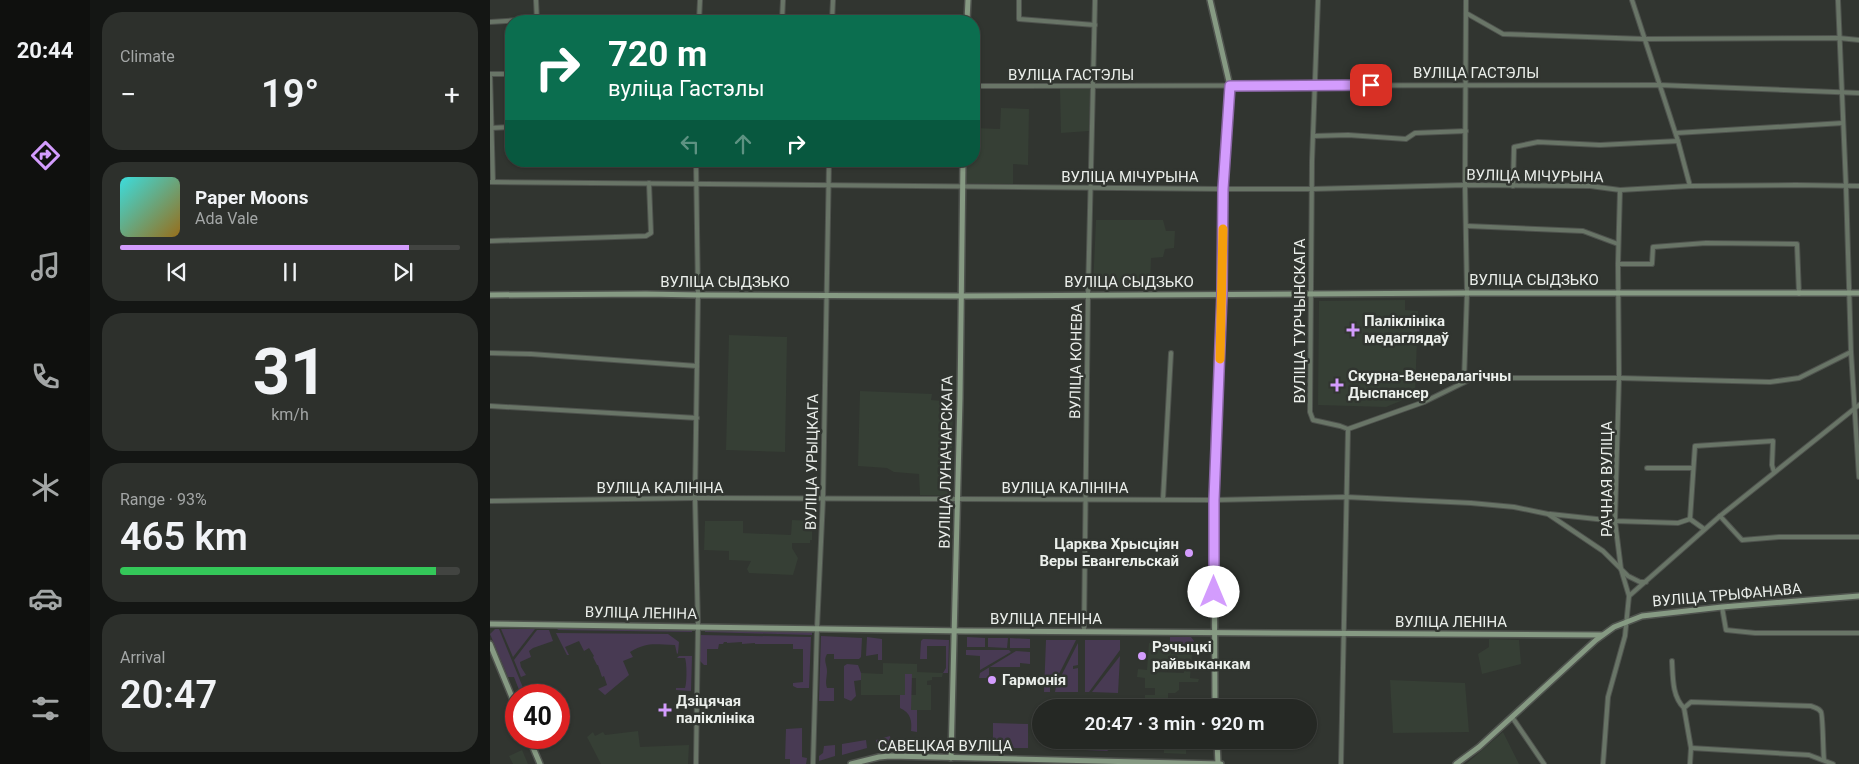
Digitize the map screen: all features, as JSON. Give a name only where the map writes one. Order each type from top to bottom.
[{"type":"street","points":[[536,0],[537,15]]},
{"type":"street","points":[[699,15],[700,0]]},
{"type":"street","points":[[782,15],[783,0]]},
{"type":"street","points":[[832,15],[833,0]]},
{"type":"street","points":[[967,15],[968,0]]},
{"type":"street","points":[[1019,0],[1019,19],[1095,25]]},
{"type":"street","name":"ВУЛІЦА КОНЕВА","points":[[1084,632],[1088,294],[1095,0]]},
{"type":"street","points":[[1210,0],[1230,86],[1223,189],[1222,294],[1214,500],[1215,699]]},
{"type":"street","name":"ВУЛІЦА ТУРЧЫНСКАГА","points":[[1318,0],[1314,85],[1310,412],[1313,420],[1348,429]]},
{"type":"street","points":[[1464,381],[1467,292],[1465,185],[1466,0]]},
{"type":"street","points":[[1632,0],[1676,133],[1690,186]]},
{"type":"street","points":[[1838,0],[1851,352],[1859,477]]},
{"type":"street","points":[[1466,13],[1503,34],[1644,39],[1839,38],[1859,40]]},
{"type":"street","points":[[490,22],[505,21]]},
{"type":"street","points":[[492,182],[490,74],[505,74]]},
{"type":"street","name":"ВУЛІЦА ГАСТЭЛЫ","points":[[980,86],[1659,85],[1859,93]]},
{"type":"street","points":[[1676,133],[1843,123]]},
{"type":"street","points":[[491,128],[505,127]]},
{"type":"street","points":[[1314,136],[1348,135],[1406,139],[1414,133],[1466,131]]},
{"type":"street","points":[[1512,186],[1514,147],[1538,142],[1600,144],[1678,140]]},
{"type":"street","points":[[696,167],[698,295],[698,418],[695,498],[698,626],[696,764]]},
{"type":"street","name":"ВУЛІЦА УРЫЦКАГА","points":[[813,764],[817,628],[824,499],[829,167]]},
{"type":"street","name":"ВУЛІЦА ЛУНАЧАРСКАГА","points":[[952,761],[956,631],[963,167]]},
{"type":"street","name":"ВУЛІЦА МІЧУРЫНА","points":[[492,182],[1091,189],[1312,189],[1465,185],[1590,186],[1620,190],[1690,186],[1859,186]]},
{"type":"street","points":[[490,241],[646,236],[650,233],[649,183]]},
{"type":"street","name":"РАЧНАЯ ВУЛІЦА","points":[[1603,764],[1608,697],[1625,636],[1629,596],[1620,570],[1615,521],[1619,378],[1618,244],[1620,190]]},
{"type":"street","points":[[1467,226],[1583,231],[1618,244]]},
{"type":"street","points":[[1618,264],[1652,264],[1653,247],[1675,244],[1797,244],[1799,294]]},
{"type":"street","name":"ВУЛІЦА СЫДЗЬКО","points":[[490,295],[827,294],[962,296],[1467,292],[1859,293]]},
{"type":"street","points":[[1341,764],[1348,429],[1424,402],[1472,378],[1619,378],[1770,382],[1799,378],[1851,352]]},
{"type":"street","points":[[490,353],[697,366]]},
{"type":"street","points":[[1163,499],[1171,353]]},
{"type":"street","points":[[1629,596],[1704,529],[1859,405]]},
{"type":"street","points":[[490,406],[698,418]]},
{"type":"street","points":[[1690,519],[1695,446],[1773,440],[1772,465],[1774,472]]},
{"type":"street","points":[[1647,468],[1693,468]]},
{"type":"street","name":"ВУЛІЦА КАЛІНІНА","points":[[490,501],[695,498],[958,500],[1086,498],[1214,500],[1346,497],[1471,503],[1514,507],[1548,514],[1603,552],[1620,570]]},
{"type":"street","points":[[1548,514],[1615,521],[1678,523],[1690,519]]},
{"type":"street","points":[[1720,516],[1742,540],[1859,537]]},
{"type":"street","points":[[1690,519],[1704,529]]},
{"type":"street","points":[[1620,570],[1640,582],[1646,582]]},
{"type":"street","name":"ВУЛІЦА ТРЫФАНАВА","points":[[1457,764],[1512,718],[1602,636],[1626,622],[1642,616],[1660,613],[1859,596]]},
{"type":"street","points":[[1722,607],[1726,630],[1755,633],[1859,633]]},
{"type":"street","name":"ВУЛІЦА ЛЕНІНА","points":[[490,624],[956,631],[1602,636]]},
{"type":"street","points":[[490,644],[507,684]]},
{"type":"street","points":[[1672,662],[1675,693],[1679,704],[1684,708],[1691,748],[1690,764]]},
{"type":"street","points":[[1684,708],[1691,702],[1811,706],[1820,710],[1823,714],[1822,741],[1824,760]]},
{"type":"street","points":[[1512,718],[1544,764]]},
{"type":"street","points":[[1691,748],[1809,755],[1833,764]]},
{"type":"street","points":[[534,749],[540,764]]},
{"type":"street","points":[[1218,749],[1219,764]]},
{"type":"street","name":"САВЕЦКАЯ ВУЛІЦА","points":[[851,764],[890,756],[952,761],[1219,764]]},
{"type":"shaded area","points":[[1090,88],[1089,131],[1061,133],[1060,89]]},
{"type":"shaded area","points":[[1001,108],[1029,109],[1028,165],[1013,164],[1013,184],[966,183],[967,167],[980,167],[980,128],[1000,129]]},
{"type":"shaded area","points":[[1096,220],[1163,220],[1166,231],[1175,231],[1174,248],[1165,249],[1163,257],[1151,258],[1150,288],[1093,287]]},
{"type":"shaded area","points":[[1405,300],[1405,310],[1418,311],[1415,395],[1386,407],[1318,405],[1319,301]]},
{"type":"shaded area","points":[[729,335],[787,337],[785,452],[726,450]]},
{"type":"shaded area","points":[[860,391],[932,394],[931,400],[953,402],[951,496],[920,495],[919,474],[894,472],[887,468],[858,466]]},
{"type":"shaded area","points":[[792,520],[812,521],[812,540],[810,540],[810,543],[792,543],[792,548],[798,558],[793,575],[749,573],[747,569],[751,561],[729,560],[729,551],[704,550],[705,521],[743,521],[743,533],[791,535]]},
{"type":"shaded area","points":[[560,628],[692,630],[692,632],[557,630]]},
{"type":"shaded area","points":[[495,629],[499,629],[522,684],[517,684],[514,677],[508,677],[490,634]]},
{"type":"shaded area","points":[[501,629],[535,629],[513,657]]},
{"type":"shaded area","points":[[537,630],[549,630],[553,641],[529,651],[531,657],[520,662],[526,675],[521,677],[514,660]]},
{"type":"shaded area","points":[[705,630],[812,632],[812,635],[705,632]]},
{"type":"shaded area","points":[[556,633],[668,634],[679,642],[678,653],[675,645],[657,644],[642,646],[630,652],[633,657],[623,661],[629,675],[605,695],[598,689],[607,685],[604,676],[602,677],[589,648],[584,651],[579,641],[565,647],[569,655],[567,655]]},
{"type":"shaded area","points":[[700,635],[811,637],[809,688],[793,686],[793,683],[803,682],[803,649],[793,649],[793,644],[724,642],[719,644],[718,649],[707,649],[707,665],[704,665],[700,661]]},
{"type":"shaded area","points":[[821,636],[862,638],[861,657],[859,659],[834,659],[834,654],[827,654],[826,656],[826,686],[827,688],[834,688],[834,701],[819,701]]},
{"type":"shaded area","points":[[867,637],[882,639],[882,660],[878,660],[878,654],[866,656]]},
{"type":"shaded area","points":[[967,637],[985,638],[985,647],[967,647]]},
{"type":"shaded area","points":[[1170,637],[1191,637],[1194,645],[1170,644]]},
{"type":"shaded area","points":[[988,638],[1008,638],[1007,648],[988,647]]},
{"type":"shaded area","points":[[1010,638],[1030,639],[1030,648],[1010,648]]},
{"type":"shaded area","points":[[923,639],[949,640],[948,673],[943,673],[946,668],[946,646],[927,646],[927,659],[920,659],[921,641]]},
{"type":"shaded area","points":[[1489,639],[1519,640],[1521,664],[1482,674],[1478,654],[1489,647]]},
{"type":"shaded area","points":[[1046,640],[1076,640],[1053,686],[1050,686],[1050,692],[1044,692]]},
{"type":"shaded area","points":[[1085,640],[1120,640],[1120,650],[1089,692],[1085,692]]},
{"type":"shaded area","points":[[1078,643],[1078,665],[1073,666],[1073,669],[1078,668],[1078,692],[1055,692],[1056,686]]},
{"type":"shaded area","points":[[1149,643],[1171,644],[1171,654],[1192,654],[1190,678],[1199,679],[1198,682],[1179,682],[1179,690],[1175,693],[1168,693],[1168,699],[1145,699],[1145,695],[1155,695],[1155,688],[1145,688],[1145,678],[1137,677],[1138,669],[1147,670]],"holes":[[[1176,665],[1184,665],[1184,673],[1154,672],[1155,667],[1176,668]]]},
{"type":"shaded area","points":[[966,650],[1009,650],[1011,652],[980,670],[980,656],[966,655]]},
{"type":"shaded area","points":[[1016,651],[1030,652],[1030,664],[1020,663],[1020,667],[990,667]]},
{"type":"shaded area","points":[[679,656],[692,656],[691,691],[676,690],[676,688],[685,688],[686,682],[685,658],[677,658]]},
{"type":"shaded area","points":[[1120,656],[1118,693],[1092,692]]},
{"type":"shaded area","points":[[883,663],[917,664],[917,672],[943,673],[942,677],[932,677],[932,680],[927,681],[927,685],[931,685],[931,710],[911,710],[911,695],[916,695],[916,678],[911,678],[911,674],[905,674],[905,695],[861,695],[861,673],[883,674]]},
{"type":"shaded area","points":[[847,664],[858,665],[861,673],[861,680],[854,681],[856,696],[851,701],[844,698],[844,666]]},
{"type":"shaded area","points":[[989,668],[989,678],[979,678],[980,673]]},
{"type":"shaded area","points":[[905,674],[912,674],[911,710],[917,710],[917,732],[911,731],[910,718],[907,712],[900,708],[900,695],[905,695]]},
{"type":"shaded area","points":[[1390,680],[1465,683],[1469,732],[1393,733]]},
{"type":"shaded area","points":[[993,723],[1028,724],[1028,748],[993,748]]},
{"type":"shaded area","points":[[802,728],[802,757],[807,758],[806,764],[790,764],[790,759],[785,759],[786,729]]},
{"type":"shaded area","points":[[638,731],[640,747],[689,745],[688,764],[601,764],[587,737],[593,732],[595,736],[603,732],[605,735]]},
{"type":"shaded area","points":[[1503,732],[1519,764],[1466,764]]},
{"type":"shaded area","points":[[890,736],[891,741],[905,741],[908,747],[876,745],[876,740]]},
{"type":"shaded area","points":[[866,740],[867,748],[842,755],[842,744]]},
{"type":"shaded area","points":[[835,745],[835,756],[819,761],[819,756],[823,753],[824,746]]},
{"type":"shaded area","points":[[1085,749],[1110,749],[1107,751]]},
{"type":"shaded area","points":[[1164,749],[1186,749],[1186,754],[1164,753]]},
{"type":"shaded area","points":[[522,750],[528,764],[513,764],[509,756]]},
{"type":"slow traffic","points":[[1220,359],[1223,229]]},
{"type":"place","name":"Паліклініка медаглядаў","points":[[1353,330]]},
{"type":"place","name":"Скурна-Венералагічны Дыспансер","points":[[1337,385]]},
{"type":"place","name":"Царква Хрысціян Веры Евангельскай","points":[[1189,553]]},
{"type":"place","name":"Рэчыцкі райвыканкам","points":[[1142,656]]},
{"type":"place","name":"Гармонія","points":[[992,680]]},
{"type":"place","name":"Дзіцячая паліклініка","points":[[665,710]]},
{"type":"route","points":[[1214,592],[1214,500],[1222,294],[1223,189],[1230,86],[1371,85]]}]
